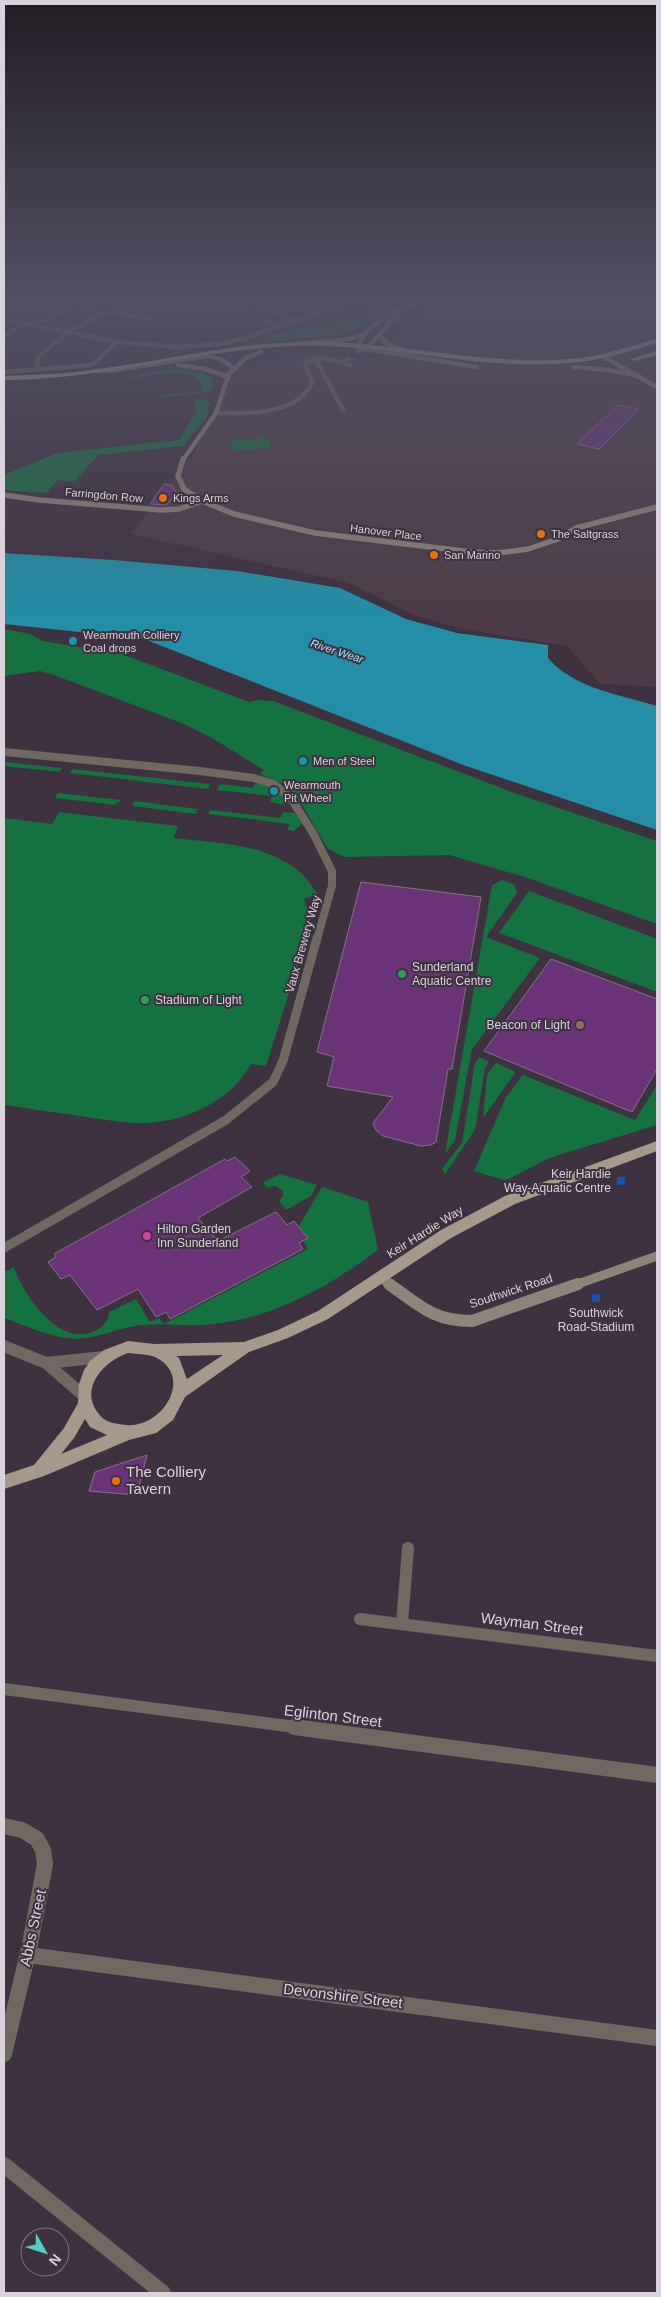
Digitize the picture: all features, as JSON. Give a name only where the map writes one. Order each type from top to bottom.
[{"type":"main road","name":"Keir Hardie Way","points":[[244,1348],[284,1334],[323,1315],[446,1234],[510,1200],[657,1146]]},
{"type":"main road","points":[[39,1471],[69,1433],[84,1400],[89,1375],[104,1358],[128,1347],[155,1350],[244,1348]]},
{"type":"main road","points":[[180,1392],[244,1348]]},
{"type":"main road","points":[[84,1400],[91,1416],[100,1425],[113,1432],[143,1431],[157,1425],[168,1416],[176,1405],[180,1392],[180,1379],[176,1366],[167,1356],[155,1350]]},
{"type":"main road","points":[[4,1482],[39,1471],[128,1433]]},
{"type":"street","name":"Hanover Place","points":[[220,403],[216,413],[183,459],[179,467],[178,476],[184,489],[202,502],[234,514],[315,532],[363,540],[498,553],[528,549],[558,539],[569,532],[592,523],[657,507]]},
{"type":"street","points":[[216,413],[254,412],[290,403]]},
{"type":"street","points":[[339,403],[343,410]]},
{"type":"street","name":"Farringdon Row","points":[[4,495],[162,510],[179,509],[202,502]]},
{"type":"street","name":"Vaux Brewery Way","points":[[4,752],[200,771],[254,778],[274,784],[290,797],[313,833],[332,871],[332,886],[283,1061],[273,1082],[226,1120],[4,1248]]},
{"type":"street","name":"Southwick Road","points":[[381,1278],[436,1316],[454,1321],[472,1321],[657,1256]]},
{"type":"street","points":[[4,1346],[46,1363],[84,1400]]},
{"type":"street","points":[[46,1363],[104,1358]]},
{"type":"street","points":[[402,1624],[408,1548]]},
{"type":"street","name":"Wayman Street","points":[[360,1620],[657,1656]]},
{"type":"street","name":"Eglinton Street","points":[[4,1689],[657,1775]]},
{"type":"street","name":"Abbs Street","points":[[4,1826],[19,1828],[35,1836],[43,1851],[44,1872],[28,1955],[4,2054]]},
{"type":"street","name":"Devonshire Street","points":[[28,1955],[657,2038]]},
{"type":"street","points":[[4,2165],[163,2293]]},
{"type":"shaded area","points":[[219,403],[657,403],[657,687],[600,684],[567,646],[461,629],[413,615],[349,583],[131,534],[195,451]]},
{"type":"green space","points":[[195,403],[210,403],[206,418],[183,446],[98,455],[74,482],[58,480],[46,493],[4,490],[4,475],[57,453],[179,440],[196,413]]},
{"type":"green space","points":[[268,438],[271,448],[233,451],[231,440]]},
{"type":"green space","points":[[4,629],[30,634],[43,641],[122,654],[249,702],[258,700],[273,701],[517,794],[657,841],[657,924],[525,877],[449,855],[344,857],[328,849],[301,803],[291,791],[280,782],[259,774],[264,770],[212,738],[184,724],[54,675],[40,671],[4,676]]},
{"type":"green space","points":[[4,762],[62,768],[59,772],[4,766]]},
{"type":"green space","points":[[73,769],[210,784],[208,789],[70,773]]},
{"type":"green space","points":[[256,782],[274,789],[289,802],[284,805],[270,802],[272,796],[217,790],[220,784],[253,788]]},
{"type":"green space","points":[[58,793],[122,800],[114,805],[55,798]]},
{"type":"green space","points":[[134,801],[198,809],[196,814],[132,806]]},
{"type":"green space","points":[[210,810],[280,818],[283,812],[295,813],[302,824],[294,831],[287,830],[290,824],[208,814]]},
{"type":"green space","name":"Stadium of Light","points":[[59,812],[178,826],[173,838],[242,846],[259,851],[291,865],[304,876],[318,894],[304,899],[310,917],[310,926],[266,1066],[251,1064],[243,1077],[232,1088],[207,1106],[177,1118],[139,1123],[117,1122],[4,1105],[4,818],[52,824]]},
{"type":"green space","points":[[502,880],[515,885],[517,893],[486,937],[540,958],[472,1049],[455,1140],[445,1154],[492,885]]},
{"type":"green space","points":[[529,891],[657,939],[657,992],[499,933]]},
{"type":"green space","points":[[479,1057],[489,1062],[485,1068],[475,1130],[445,1174],[442,1169],[462,1143],[475,1063]]},
{"type":"green space","points":[[496,1063],[516,1072],[483,1118],[487,1075]]},
{"type":"green space","points":[[523,1075],[635,1120],[657,1085],[657,1125],[549,1158],[509,1179],[503,1180],[474,1171],[506,1097]]},
{"type":"green space","points":[[280,1174],[317,1185],[311,1196],[286,1210],[279,1201],[283,1196],[283,1191],[275,1186],[267,1188],[263,1183]]},
{"type":"green space","points":[[322,1187],[368,1202],[378,1250],[337,1278],[295,1301],[249,1318],[225,1323],[136,1326],[80,1339],[47,1334],[4,1318],[4,1272],[14,1267],[26,1292],[45,1317],[57,1327],[70,1333],[83,1334],[97,1330],[106,1322],[109,1312],[136,1299],[150,1322],[159,1318],[164,1324],[308,1249],[303,1241],[308,1238],[299,1226]]},
{"type":"water","name":"River Wear","points":[[4,553],[237,571],[340,588],[406,619],[457,633],[548,645],[548,658],[571,677],[598,689],[657,706],[657,830],[466,766],[129,633],[112,630],[108,635],[4,624]]},
{"type":"building","points":[[618,405],[639,409],[599,449],[577,444]]},
{"type":"building","name":"Kings Arms","points":[[164,484],[171,485],[177,493],[166,505],[150,504]]},
{"type":"building","name":"Sunderland Aquatic Centre","points":[[361,882],[481,897],[452,1069],[448,1069],[436,1142],[431,1145],[421,1146],[383,1136],[376,1130],[373,1123],[393,1097],[327,1086],[334,1057],[317,1052]]},
{"type":"building","name":"Beacon of Light","points":[[551,959],[657,999],[657,1069],[632,1112],[484,1051]]},
{"type":"building","name":"Hilton Garden Inn Sunderland","points":[[235,1157],[250,1171],[241,1177],[252,1187],[198,1218],[218,1241],[276,1212],[287,1225],[294,1221],[308,1238],[299,1243],[303,1249],[170,1319],[166,1312],[156,1317],[138,1289],[97,1310],[70,1275],[61,1279],[48,1262],[56,1257],[54,1254],[225,1159],[227,1161]]},
{"type":"building","name":"The Colliery Tavern","points":[[147,1455],[137,1495],[89,1491],[95,1472]]},
{"type":"place","name":"Kings Arms","points":[[163,498]]},
{"type":"place","name":"The Saltgrass","points":[[541,534]]},
{"type":"place","name":"San Marino","points":[[434,555]]},
{"type":"place","name":"Wearmouth Colliery Coal drops","points":[[73,641]]},
{"type":"place","name":"Men of Steel","points":[[303,761]]},
{"type":"place","name":"Wearmouth Pit Wheel","points":[[274,791]]},
{"type":"place","name":"Sunderland Aquatic Centre","points":[[402,974]]},
{"type":"place","name":"Stadium of Light","points":[[145,1000]]},
{"type":"place","name":"Beacon of Light","points":[[580,1025]]},
{"type":"place","name":"Keir Hardie Way-Aquatic Centre","points":[[621,1181]]},
{"type":"place","name":"Hilton Garden Inn Sunderland","points":[[147,1236]]},
{"type":"place","name":"Southwick Road-Stadium","points":[[596,1298]]},
{"type":"place","name":"The Colliery Tavern","points":[[116,1481]]}]
